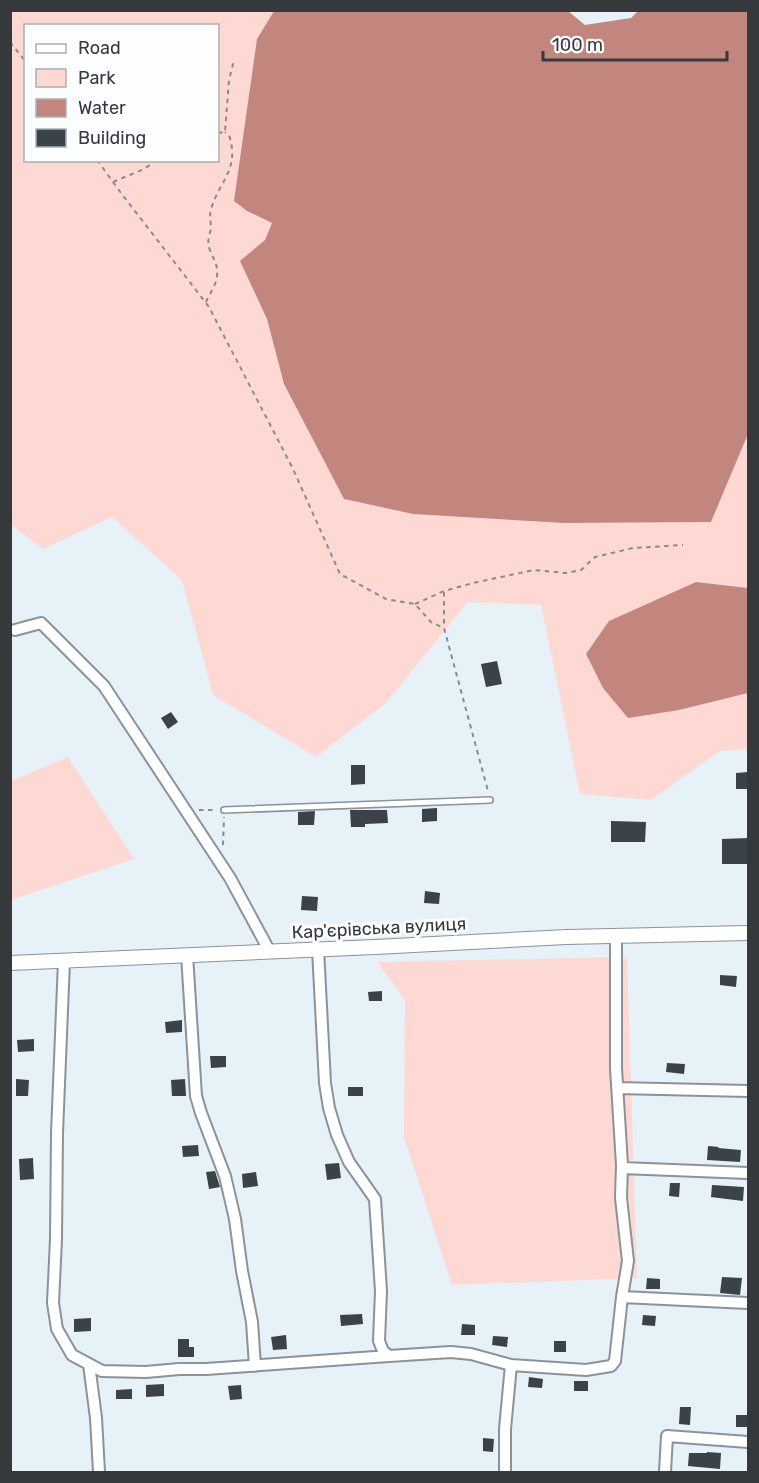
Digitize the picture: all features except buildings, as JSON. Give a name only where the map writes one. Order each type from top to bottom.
[{"type":"street","points":[[15,630],[40,623],[104,686],[222,866],[270,951]]},
{"type":"street","name":"Кар'єрівська вулиця","points":[[10,963],[566,937],[748,933]]},
{"type":"street","points":[[64,961],[53,1303],[57,1329],[72,1355],[102,1371],[146,1372],[206,1369],[451,1352],[471,1354],[511,1365],[586,1370],[611,1366],[615,1361],[628,1261],[621,1198],[622,1168],[616,1068],[616,935]]},
{"type":"street","points":[[318,949],[325,1083],[329,1108],[337,1135],[349,1162],[375,1198],[381,1291],[379,1341],[388,1356]]},
{"type":"street","points":[[187,955],[196,1096],[225,1176],[235,1219],[252,1322],[255,1366]]},
{"type":"street","points":[[617,1088],[748,1091]]},
{"type":"street","points":[[622,1168],[748,1173]]},
{"type":"street","points":[[622,1297],[748,1304]]},
{"type":"street","points":[[89,1364],[96,1418],[99,1473]]},
{"type":"street","points":[[505,1473],[505,1429],[511,1365]]},
{"type":"street","points":[[665,1473],[668,1436],[748,1442]]},
{"type":"lane","points":[[224,810],[490,800]]},
{"type":"path","points":[[10,42],[24,60]]},
{"type":"path","points":[[225,132],[229,80],[234,60]]},
{"type":"path","points":[[219,133],[225,132]]},
{"type":"path","points":[[206,302],[217,279],[216,261],[209,250],[211,208],[229,173],[232,158],[233,146],[229,135],[225,132]]},
{"type":"path","points":[[98,162],[206,302],[293,470],[340,574],[386,599],[415,604],[444,591],[473,582],[534,570],[566,573],[581,570],[595,557],[633,548],[683,545]]},
{"type":"path","points":[[113,182],[144,169],[154,162]]},
{"type":"path","points":[[444,591],[444,628],[490,800]]},
{"type":"path","points":[[415,604],[431,622],[444,628]]},
{"type":"path","points":[[185,810],[224,810],[222,866]]},
{"type":"green space","points":[[10,11],[274,11],[257,39],[247,211],[272,223],[265,240],[241,261],[267,319],[284,384],[344,499],[413,514],[564,523],[711,522],[748,434],[748,588],[696,582],[679,710],[748,693],[748,749],[720,751],[651,800],[580,794],[541,605],[468,602],[386,703],[316,757],[213,695],[182,580],[112,517],[43,549],[11,525]]},
{"type":"green space","points":[[68,757],[134,859],[11,900],[11,781]]},
{"type":"green space","points":[[627,957],[637,1278],[452,1285],[404,1137],[405,1000],[377,962]]},
{"type":"water","points":[[274,11],[568,11],[585,25],[631,18],[638,11],[748,11],[748,434],[711,522],[564,523],[413,514],[344,499],[284,384],[267,319],[240,261],[265,240],[272,223],[247,211],[234,201],[257,39]]},
{"type":"water","points":[[696,582],[748,588],[748,693],[679,710],[628,718],[603,688],[586,654],[609,621]]}]
